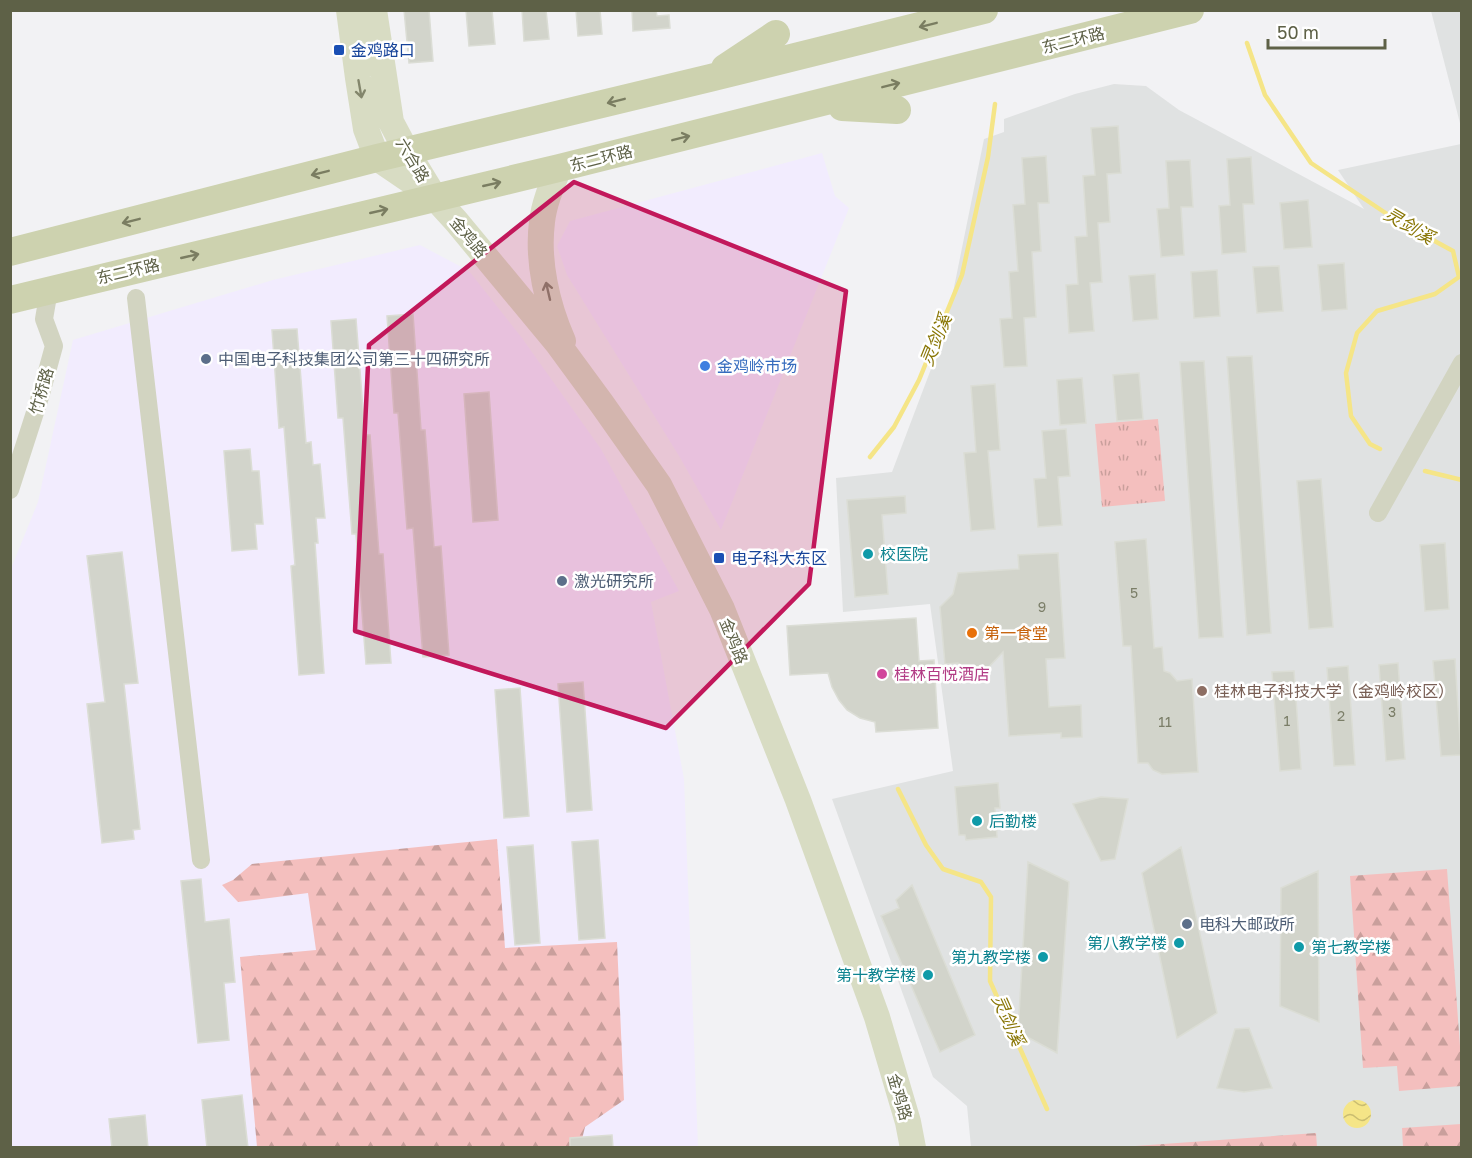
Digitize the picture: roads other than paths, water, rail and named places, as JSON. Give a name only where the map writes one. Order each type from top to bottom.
[{"type":"main road","name":"六合路","points":[[349,10],[366,129],[377,158],[435,198]]},
{"type":"main road","name":"六合路","points":[[374,10],[391,122],[435,198]]},
{"type":"main road","points":[[10,252],[377,158],[984,10]]},
{"type":"main road","name":"东二环路","points":[[10,300],[559,168],[1190,10]]},
{"type":"main road","points":[[710,78],[776,34]]},
{"type":"main road","points":[[813,105],[897,110]]},
{"type":"main road","points":[[559,168],[542,220],[542,256],[558,331],[574,366]]},
{"type":"main road","name":"金鸡路","points":[[435,198],[574,366],[659,485],[722,609],[798,800],[877,1017],[908,1122],[913,1148]]},
{"type":"street","name":"竹桥路","points":[[10,490],[54,346],[44,319],[49,290]]},
{"type":"street","points":[[136,298],[201,860]]},
{"type":"street","points":[[1378,513],[1461,363]]},
{"type":"water","points":[[1357,1100],[1367,1104],[1371,1114],[1367,1124],[1357,1128],[1347,1124],[1343,1114],[1347,1104]]},
{"type":"waterway","name":"灵剑溪","points":[[1247,43],[1265,95],[1311,163],[1396,220],[1453,251],[1459,277],[1435,294],[1377,311],[1357,333],[1346,373],[1351,416],[1370,444],[1380,449]]},
{"type":"waterway","name":"灵剑溪","points":[[870,457],[894,427],[919,380],[962,275],[988,157],[995,104]]},
{"type":"waterway","name":"灵剑溪","points":[[1425,471],[1462,480]]},
{"type":"waterway","name":"灵剑溪","points":[[898,789],[926,845],[943,869],[981,882],[991,897],[990,981],[1047,1109]]},
{"type":"place","name":"金鸡路口","points":[[339,50]]},
{"type":"place","name":"中国电子科技集团公司第三十四研究所","points":[[206,359]]},
{"type":"place","name":"金鸡岭市场","points":[[705,366]]},
{"type":"place","name":"校医院","points":[[868,554]]},
{"type":"place","name":"电子科大东区","points":[[719,558]]},
{"type":"place","name":"激光研究所","points":[[562,581]]},
{"type":"place","name":"第一食堂","points":[[972,633]]},
{"type":"place","name":"桂林百悦酒店","points":[[882,674]]},
{"type":"place","name":"桂林电子科技大学（金鸡岭校区）","points":[[1202,691]]},
{"type":"place","name":"后勤楼","points":[[977,821]]},
{"type":"place","name":"电科大邮政所","points":[[1187,924]]},
{"type":"place","name":"第八教学楼","points":[[1179,943]]},
{"type":"place","name":"第七教学楼","points":[[1299,947]]},
{"type":"place","name":"第九教学楼","points":[[1043,957]]},
{"type":"place","name":"第十教学楼","points":[[928,975]]}]
